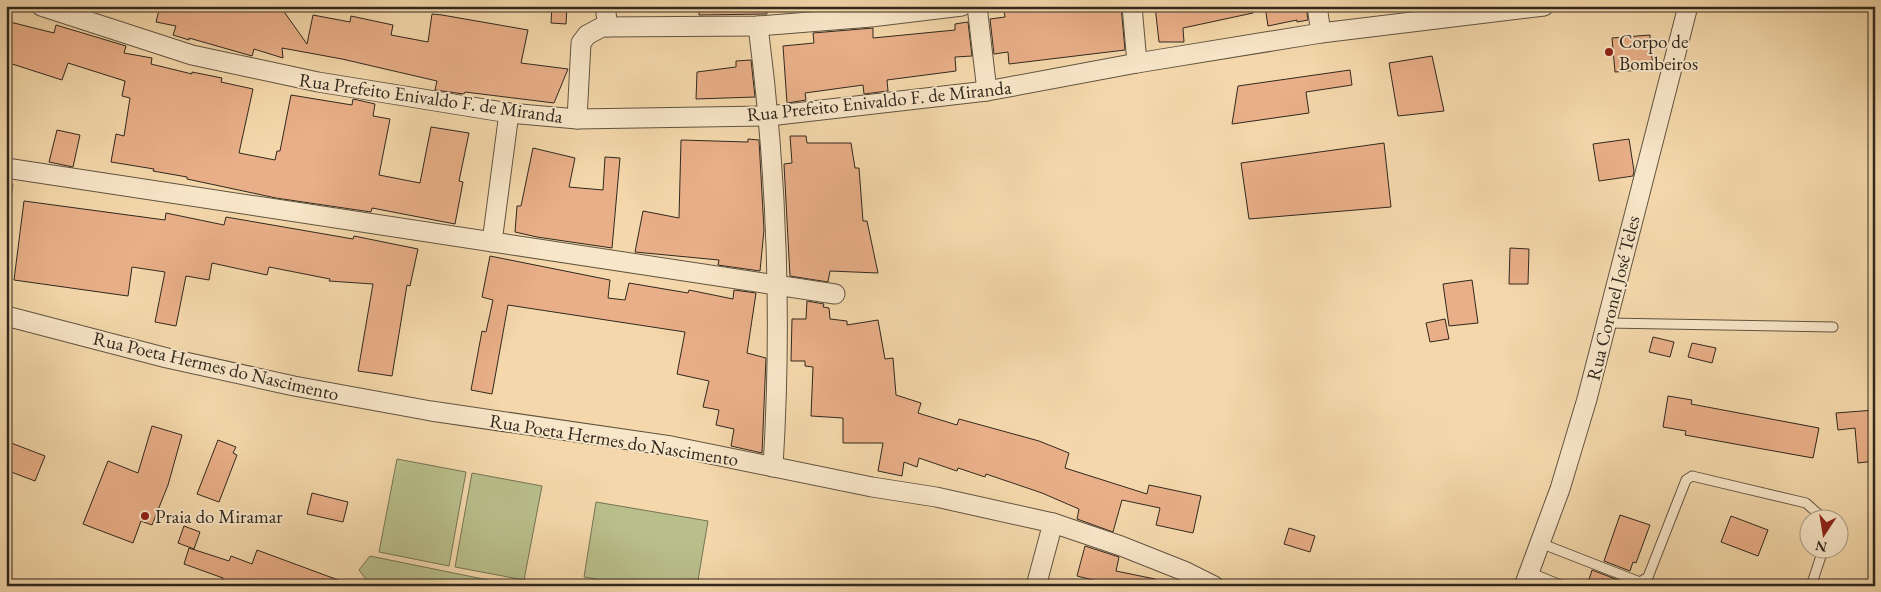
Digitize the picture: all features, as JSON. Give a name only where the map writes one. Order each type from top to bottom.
[{"type":"street","name":"Rua Prefeito Enivaldo F. de Miranda","points":[[41,6],[192,56],[318,82],[509,113],[577,119],[770,116],[987,91],[1138,63],[1321,33],[1544,6]]},
{"type":"street","points":[[605,6],[608,26]]},
{"type":"street","points":[[577,119],[580,49],[586,35],[608,26],[758,26],[871,17],[962,6]]},
{"type":"street","points":[[977,6],[987,91]]},
{"type":"street","points":[[1132,6],[1138,63]]},
{"type":"street","points":[[1317,6],[1321,33]]},
{"type":"street","name":"Rua Coronel José Teles","points":[[1526,579],[1574,446],[1688,6]]},
{"type":"street","points":[[758,26],[770,116],[777,286],[778,383],[773,467]]},
{"type":"street","points":[[492,242],[509,113]]},
{"type":"street","points":[[6,168],[834,294]]},
{"type":"street","name":"Rua Poeta Hermes do Nascimento","points":[[6,316],[167,358],[294,386],[430,411],[672,446],[872,487],[936,497],[1053,523],[1121,546],[1184,571],[1214,586]]},
{"type":"street","points":[[1036,586],[1053,523]]},
{"type":"lane","points":[[1607,323],[1833,328]]},
{"type":"lane","points":[[1540,543],[1640,582],[1646,579],[1686,480],[1692,476],[1806,503],[1814,510]]},
{"type":"lane","points":[[1811,586],[1820,560]]},
{"type":"lane","points":[[1526,579],[1563,586]]},
{"type":"green space","points":[[6,183],[13,184],[6,246]]},
{"type":"green space","points":[[397,459],[466,472],[449,566],[379,552]]},
{"type":"green space","points":[[472,473],[542,486],[524,580],[455,567]]},
{"type":"green space","points":[[596,502],[708,521],[697,586],[635,586],[584,577]]},
{"type":"green space","points":[[370,556],[488,580],[487,586],[378,586],[369,583],[359,570]]},
{"type":"building","points":[[160,6],[280,6],[307,44],[313,15],[350,22],[351,16],[393,25],[391,35],[428,42],[432,14],[442,15],[528,30],[521,63],[568,69],[554,103],[435,90],[437,81],[342,59],[282,48],[283,58],[254,49],[252,56],[189,38],[189,40],[173,35],[176,26],[156,22]]},
{"type":"building","points":[[552,6],[567,6],[566,24],[551,23]]},
{"type":"building","points":[[699,6],[767,6],[767,14],[699,15]]},
{"type":"building","points":[[811,6],[864,6],[811,10]]},
{"type":"building","points":[[1003,6],[1121,6],[1125,50],[1009,64],[1008,52],[994,54],[990,19],[1005,17]]},
{"type":"building","points":[[1155,6],[1253,6],[1253,13],[1183,28],[1184,42],[1159,42]]},
{"type":"building","points":[[1265,6],[1306,6],[1308,20],[1297,22],[1297,20],[1268,26]]},
{"type":"building","points":[[6,21],[54,33],[56,25],[126,46],[124,53],[152,58],[151,64],[192,74],[192,72],[222,78],[221,82],[253,89],[239,153],[275,160],[277,151],[280,151],[291,95],[352,105],[353,99],[375,104],[373,116],[390,119],[379,175],[420,183],[431,127],[469,133],[459,181],[463,182],[455,224],[372,208],[371,212],[276,198],[153,171],[154,169],[111,162],[116,134],[124,136],[130,98],[122,96],[125,81],[68,63],[62,80],[6,62]]},
{"type":"building","points":[[968,22],[972,56],[955,57],[956,71],[887,80],[888,91],[864,94],[863,85],[805,93],[806,100],[787,103],[783,46],[814,43],[813,33],[873,28],[873,38],[955,30],[955,24]]},
{"type":"building","points":[[1650,35],[1653,69],[1615,72],[1612,38]]},
{"type":"building","points":[[1432,56],[1444,111],[1398,116],[1389,63]]},
{"type":"building","points":[[751,60],[755,97],[696,99],[697,72],[736,67],[736,61]]},
{"type":"building","points":[[1350,70],[1352,85],[1306,92],[1309,113],[1232,124],[1238,86]]},
{"type":"building","points":[[57,130],[80,135],[73,167],[49,162]]},
{"type":"building","points":[[790,136],[806,136],[807,143],[851,143],[855,168],[859,168],[863,221],[867,221],[878,273],[830,271],[828,282],[790,276],[784,164],[792,163]]},
{"type":"building","points":[[748,139],[759,140],[764,230],[760,271],[718,265],[719,260],[635,252],[643,211],[679,218],[681,140],[748,142]]},
{"type":"building","points":[[1629,139],[1634,171],[1633,176],[1599,181],[1593,144]]},
{"type":"building","points":[[1384,143],[1391,207],[1249,219],[1241,163]]},
{"type":"building","points":[[533,148],[575,158],[569,187],[603,190],[605,157],[620,158],[612,248],[515,232],[517,206],[521,206]]},
{"type":"building","points":[[24,201],[165,220],[166,213],[224,225],[226,217],[353,239],[354,236],[418,249],[410,286],[407,285],[392,376],[358,371],[373,284],[329,281],[330,279],[269,267],[267,275],[212,263],[209,280],[186,276],[176,326],[155,322],[165,272],[132,267],[128,296],[14,280]]},
{"type":"building","points":[[1510,248],[1529,249],[1528,284],[1509,284]]},
{"type":"building","points":[[490,256],[610,280],[608,298],[625,300],[629,283],[688,293],[689,290],[733,299],[734,290],[756,293],[747,353],[766,358],[762,453],[731,446],[734,429],[716,425],[719,410],[703,407],[709,381],[677,374],[685,332],[508,305],[492,394],[471,390],[482,331],[486,332],[493,300],[482,297]]},
{"type":"building","points":[[1472,280],[1478,323],[1449,326],[1443,284]]},
{"type":"building","points":[[807,301],[824,304],[823,307],[829,308],[830,319],[847,321],[847,325],[878,320],[885,359],[893,358],[896,395],[921,403],[918,413],[957,425],[959,419],[1039,441],[1069,453],[1065,468],[1147,494],[1149,485],[1201,496],[1193,533],[1156,525],[1160,508],[1122,500],[1113,532],[1077,519],[1079,509],[1042,493],[986,474],[985,477],[958,468],[957,471],[919,458],[917,467],[904,462],[902,476],[878,471],[883,443],[843,443],[843,418],[811,416],[813,367],[805,366],[805,361],[791,361],[792,319],[806,319]]},
{"type":"building","points":[[1445,319],[1449,339],[1430,342],[1426,323]]},
{"type":"building","points":[[1653,337],[1674,342],[1670,357],[1649,352]]},
{"type":"building","points":[[1692,343],[1716,348],[1712,363],[1688,357]]},
{"type":"building","points":[[1668,396],[1692,400],[1691,404],[1819,428],[1813,458],[1685,435],[1686,431],[1663,427]]},
{"type":"building","points":[[1875,410],[1875,461],[1858,463],[1855,428],[1838,430],[1836,413]]},
{"type":"building","points":[[152,426],[182,435],[168,485],[152,525],[141,521],[133,543],[83,524],[108,461],[138,473]]},
{"type":"building","points":[[218,440],[236,447],[233,453],[237,455],[219,502],[197,494]]},
{"type":"building","points":[[6,441],[45,456],[35,481],[6,470]]},
{"type":"building","points":[[312,493],[348,502],[343,522],[307,514]]},
{"type":"building","points":[[1620,515],[1650,525],[1636,563],[1633,562],[1630,571],[1604,561]]},
{"type":"building","points":[[1731,516],[1768,530],[1758,556],[1721,542]]},
{"type":"building","points":[[184,526],[200,532],[194,549],[178,543]]},
{"type":"building","points":[[1289,528],[1315,536],[1310,552],[1284,544]]},
{"type":"building","points":[[1085,546],[1119,557],[1116,571],[1155,579],[1154,586],[1117,586],[1077,576]]},
{"type":"building","points":[[189,548],[229,561],[231,556],[252,564],[257,550],[349,584],[349,586],[220,586],[223,578],[184,564]]},
{"type":"building","points":[[1592,570],[1631,585],[1631,586],[1587,586]]},
{"type":"place","name":"Corpo de Bombeiros","points":[[1609,52]]},
{"type":"place","name":"Praia do Miramar","points":[[145,516]]}]
